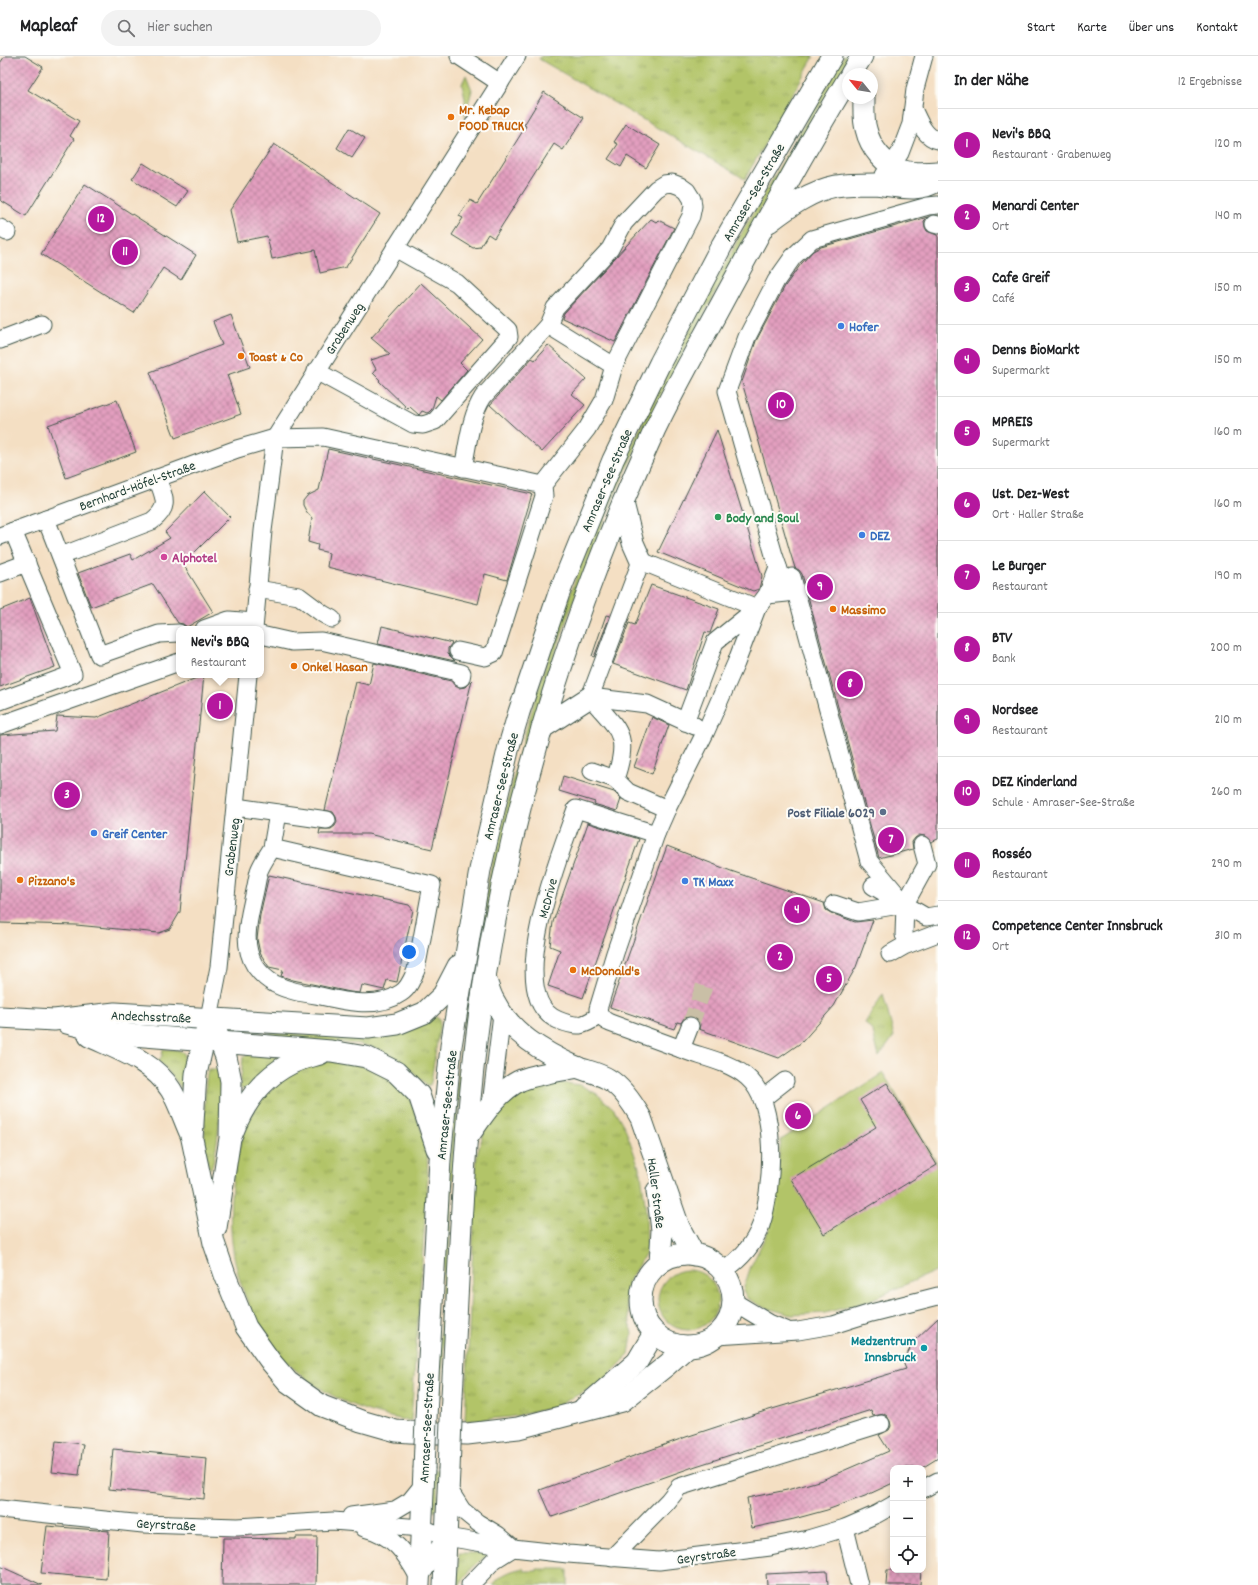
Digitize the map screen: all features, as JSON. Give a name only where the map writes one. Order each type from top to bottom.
[{"type":"main road","name":"Amraser-See-Straße","points":[[419,1582],[427,1395],[440,1160],[451,1046],[480,870],[511,740],[559,593],[608,474],[660,363],[722,245],[832,56]]},
{"type":"main road","points":[[855,68],[862,56]]},
{"type":"main road","points":[[869,68],[872,56]]},
{"type":"main road","name":"Amraser-See-Straße","points":[[444,1585],[452,1396],[466,1139],[485,978],[495,920],[516,823],[542,728],[586,599],[623,503],[657,426],[763,226],[842,89]]},
{"type":"main road","points":[[864,104],[866,129],[871,144],[880,156],[892,167],[902,171],[914,173],[938,172]]},
{"type":"main road","points":[[763,226],[789,207],[818,191],[836,186],[876,184],[900,188],[915,188],[933,184],[938,180]]},
{"type":"main road","points":[[623,503],[633,543],[641,561]]},
{"type":"main road","points":[[542,728],[590,697]]},
{"type":"main road","points":[[192,1139],[196,1074],[212,1041],[209,1018],[368,1028],[397,1024],[424,1013],[443,995],[450,984],[469,943]]},
{"type":"main road","points":[[485,978],[493,999],[502,1014],[524,1038],[536,1046],[577,1067],[609,1079],[631,1101],[641,1118],[650,1145]]},
{"type":"main road","name":"Andechsstraße","points":[[0,1017],[54,1020],[115,1013],[209,1018]]},
{"type":"main road","name":"Andechsstraße","points":[[178,1038],[196,1033],[209,1018]]},
{"type":"main road","points":[[54,1020],[137,1058],[150,1066],[170,1089],[192,1139],[214,1243],[246,1327],[270,1362],[288,1382],[322,1406],[361,1421],[396,1431],[460,1434],[518,1428],[622,1401],[687,1347]]},
{"type":"main road","name":"Andechsstraße","points":[[54,1020],[108,1033],[331,1051],[366,1057],[396,1072],[419,1095],[433,1133],[440,1160]]},
{"type":"main road","points":[[212,1041],[226,1057],[231,1079],[230,1138],[214,1243]]},
{"type":"main road","points":[[230,1138],[236,1123],[256,1091],[273,1074],[296,1061],[331,1051]]},
{"type":"main road","points":[[466,1139],[499,1096],[519,1081],[577,1067]]},
{"type":"main road","name":"Haller Straße","points":[[650,1145],[679,1227],[694,1255]]},
{"type":"main road","name":"Haller Straße","points":[[650,1145],[662,1230],[660,1263]]},
{"type":"main road","points":[[694,1255],[715,1263],[723,1271],[733,1291],[734,1302],[731,1315],[725,1326],[716,1336],[708,1342],[698,1346],[687,1347],[669,1343],[654,1332],[645,1319],[641,1304],[642,1288],[649,1274],[660,1263],[676,1256],[694,1255]]},
{"type":"main road","points":[[581,1411],[637,1362],[654,1332]]},
{"type":"street","points":[[459,56],[500,83]]},
{"type":"street","name":"Grabenweg","points":[[256,626],[257,589],[275,438],[316,371],[517,56]]},
{"type":"street","points":[[876,184],[892,167],[900,153],[911,124],[915,89],[924,56]]},
{"type":"street","points":[[913,109],[926,132],[938,140]]},
{"type":"street","points":[[458,651],[485,657],[494,653],[544,496],[543,485],[587,429],[604,400],[614,366],[691,216],[693,206],[692,199],[680,186],[672,183],[664,184],[656,189],[624,223],[610,249],[555,308],[548,325],[483,397],[478,405],[463,468]]},
{"type":"street","points":[[905,904],[869,861],[781,559],[727,391],[747,337],[776,281],[793,257],[812,239],[928,206],[938,205]]},
{"type":"street","points":[[316,371],[413,424],[423,425],[435,422],[509,337],[508,330],[457,283],[395,248]]},
{"type":"street","points":[[0,340],[42,324]]},
{"type":"street","points":[[548,325],[614,366]]},
{"type":"street","name":"Bernhard-Höfel-Straße","points":[[7,533],[237,448],[275,438],[323,436],[543,485]]},
{"type":"street","points":[[61,556],[152,521],[160,515],[165,508],[165,500],[157,478]]},
{"type":"street","points":[[46,519],[99,655],[159,634],[176,634]]},
{"type":"street","points":[[0,701],[73,674],[27,563],[7,533]]},
{"type":"street","points":[[767,594],[787,593],[781,559]]},
{"type":"street","points":[[723,1271],[733,1265],[752,1243],[765,1210],[769,1176],[770,1147],[769,1128],[762,1100],[754,1084],[740,1072],[716,1061],[610,1023],[603,1019],[598,1009],[656,834],[706,731],[736,663],[757,608],[767,594],[781,559]]},
{"type":"street","points":[[590,697],[641,561],[757,608]]},
{"type":"street","points":[[0,573],[27,563]]},
{"type":"street","points":[[257,589],[299,596],[332,619]]},
{"type":"street","points":[[685,722],[715,642],[757,608]]},
{"type":"street","points":[[212,626],[229,620],[247,626]]},
{"type":"street","points":[[264,632],[292,642],[321,641],[462,673],[461,678]]},
{"type":"street","points":[[0,725],[176,663]]},
{"type":"street","name":"Grabenweg","points":[[209,1018],[219,967],[248,678]]},
{"type":"street","points":[[590,697],[647,704],[706,731]]},
{"type":"street","points":[[590,697],[614,725],[621,738],[622,751],[615,779]]},
{"type":"street","points":[[592,771],[615,779],[628,792],[667,809]]},
{"type":"street","points":[[236,807],[327,820]]},
{"type":"street","name":"McDrive","points":[[600,1015],[588,1023],[578,1026],[566,1023],[551,1016],[545,1009],[538,995],[531,970],[549,885],[576,809],[656,834]]},
{"type":"street","points":[[272,848],[432,884],[416,970],[411,983],[402,993],[389,999],[375,1002],[344,1001],[288,990],[274,984],[263,975],[255,965],[247,938],[249,921],[259,871],[272,848],[278,813]]},
{"type":"street","points":[[904,935],[905,904],[927,864],[922,845]]},
{"type":"street","points":[[872,886],[926,916],[938,915]]},
{"type":"street","points":[[834,904],[858,912],[905,904]]},
{"type":"street","points":[[890,954],[904,946],[938,933]]},
{"type":"street","points":[[491,1105],[502,1014]]},
{"type":"street","points":[[681,1049],[690,1026]]},
{"type":"street","points":[[762,1100],[785,1082]]},
{"type":"street","points":[[871,1313],[938,1285]]},
{"type":"street","points":[[716,1336],[788,1331],[833,1325],[871,1313],[938,1296]]},
{"type":"street","points":[[734,1302],[769,1323],[788,1331]]},
{"type":"street","points":[[612,1558],[668,1501],[679,1487],[881,1424]]},
{"type":"street","name":"Geyrstraße","points":[[0,1509],[151,1524],[237,1527],[333,1520],[360,1514],[395,1510],[410,1501],[423,1477]]},
{"type":"street","points":[[449,1479],[462,1510],[478,1523],[498,1535],[513,1548],[494,1560],[470,1585]]},
{"type":"street","points":[[926,1487],[938,1481]]},
{"type":"street","name":"Geyrstraße","points":[[333,1520],[421,1528],[446,1537],[513,1548],[659,1562],[770,1547],[808,1539],[845,1528],[890,1507]]},
{"type":"street","name":"Geyrstraße","points":[[333,1520],[371,1529],[391,1540],[406,1554],[419,1582]]},
{"type":"street","points":[[845,1528],[860,1585]]},
{"type":"street","points":[[419,1582],[446,1537]]},
{"type":"green space","points":[[541,56],[814,56],[745,179],[539,59]]},
{"type":"green space","points":[[844,56],[850,56],[789,159],[667,383],[617,489],[584,571],[551,665],[534,721],[470,1009],[454,1154],[441,1396],[437,1396],[449,1156],[466,1006],[486,892],[525,733],[547,661],[579,569],[613,486],[659,387],[745,227]]},
{"type":"green space","points":[[466,75],[472,90],[465,116],[465,98],[462,84]]},
{"type":"green space","points":[[883,994],[894,1036],[879,1057],[873,1032],[865,1023]]},
{"type":"green space","points":[[436,1017],[440,1022],[430,1085],[427,1085],[395,1058],[379,1049],[361,1044],[270,1038],[270,1032],[380,1038],[414,1029],[431,1018]]},
{"type":"green space","points":[[163,1049],[178,1050],[184,1053],[184,1089],[158,1061],[162,1056]]},
{"type":"green space","points":[[249,1054],[277,1057],[279,1059],[248,1091],[240,1088],[243,1057]]},
{"type":"green space","points":[[324,1061],[347,1061],[382,1072],[410,1097],[427,1147],[428,1175],[411,1421],[378,1414],[348,1403],[319,1388],[292,1367],[266,1336],[252,1312],[238,1274],[231,1232],[232,1187],[235,1165],[248,1122],[258,1104],[285,1075],[300,1068]]},
{"type":"green space","points":[[208,1069],[219,1069],[221,1093],[217,1144],[212,1167],[210,1169],[207,1163],[205,1137],[205,1104]]},
{"type":"green space","points":[[883,1073],[938,1164],[938,1270],[866,1302],[825,1313],[792,1315],[763,1307],[747,1298],[743,1290],[751,1266],[770,1227],[781,1140]]},
{"type":"green space","points":[[544,1083],[580,1085],[597,1094],[614,1109],[626,1130],[641,1173],[646,1211],[647,1251],[628,1282],[626,1300],[632,1334],[629,1355],[601,1383],[552,1408],[510,1417],[465,1421],[477,1154],[486,1126],[506,1102],[522,1089]]},
{"type":"green space","points":[[682,1270],[694,1270],[710,1278],[716,1288],[718,1300],[716,1312],[710,1322],[694,1330],[682,1330],[666,1322],[658,1306],[658,1294],[666,1278]]},
{"type":"green space","points":[[434,1470],[439,1470],[436,1511],[433,1510]]},
{"type":"green space","points":[[459,1553],[482,1553],[487,1555],[471,1569],[460,1585],[457,1585]]},
{"type":"green space","points":[[523,1568],[524,1571],[537,1571],[537,1569],[568,1569],[568,1585],[493,1585],[499,1578],[506,1574]]},
{"type":"building","points":[[5,56],[25,56],[43,67],[28,90],[79,121],[70,136],[74,139],[26,216],[0,200],[0,63]]},
{"type":"building","points":[[544,92],[584,118],[563,150],[554,144],[494,238],[488,234],[480,247],[473,248],[452,235],[463,218],[459,216],[470,200],[477,204],[526,126],[524,125]]},
{"type":"building","points":[[626,124],[660,145],[646,168],[627,156],[621,167],[608,159],[618,144],[614,142]]},
{"type":"building","points":[[349,128],[365,138],[352,158],[337,148]]},
{"type":"building","points":[[274,144],[380,214],[346,267],[320,273],[315,250],[272,259],[267,236],[237,242],[230,210]]},
{"type":"building","points":[[143,163],[188,191],[177,207],[132,179]]},
{"type":"building","points":[[85,184],[196,255],[181,280],[163,268],[134,313],[41,254]]},
{"type":"building","name":"DEZ","points":[[928,217],[924,221],[927,231],[937,235],[938,237],[938,839],[931,842],[925,836],[919,835],[912,842],[913,849],[879,858],[802,574],[795,568],[790,552],[742,382],[756,341],[785,286],[801,264],[813,251],[821,247]]},
{"type":"building","points":[[651,219],[656,222],[658,220],[674,228],[615,342],[562,318],[564,313]]},
{"type":"building","points":[[421,283],[482,339],[460,363],[467,370],[441,400],[436,396],[432,409],[429,412],[427,413],[422,411],[419,415],[410,407],[408,409],[379,381],[380,380],[373,373],[376,369],[371,360],[390,354],[371,338]]},
{"type":"building","points":[[231,315],[250,367],[227,375],[241,414],[175,438],[150,372],[222,345],[213,322]]},
{"type":"building","points":[[548,345],[586,379],[572,394],[585,405],[542,452],[490,405],[532,358],[535,360]]},
{"type":"building","points":[[117,400],[136,452],[66,478],[48,425]]},
{"type":"building","points":[[717,430],[762,576],[759,589],[753,591],[658,552]]},
{"type":"building","points":[[328,449],[532,494],[507,580],[485,574],[478,604],[327,567],[329,553],[317,550],[318,545],[308,542],[312,518],[306,511],[303,501],[307,496],[319,490]]},
{"type":"building","name":"Alphotel","points":[[205,491],[230,517],[183,564],[213,612],[189,626],[178,623],[153,584],[91,607],[78,573],[130,554],[133,560],[170,538],[165,532]]},
{"type":"building","points":[[651,585],[719,609],[710,633],[705,632],[686,690],[613,664],[629,623],[635,625]]},
{"type":"building","points":[[30,598],[55,667],[0,687],[0,610]]},
{"type":"building","points":[[606,615],[610,616],[594,657],[592,656]]},
{"type":"building","points":[[382,626],[452,643],[448,648],[448,654],[455,661],[378,644]]},
{"type":"building","points":[[374,663],[451,681],[459,688],[465,687],[472,680],[432,849],[368,834],[319,834],[320,829],[331,829],[337,822],[333,812],[325,810],[356,682],[369,685]]},
{"type":"building","name":"Greif Center","points":[[196,678],[204,678],[180,912],[170,929],[159,933],[76,925],[0,923],[0,735],[55,731],[57,716],[96,718]]},
{"type":"building","points":[[652,717],[669,725],[652,774],[634,767]]},
{"type":"building","points":[[563,776],[614,792],[621,799],[617,811],[594,804],[595,802],[559,791]]},
{"type":"building","points":[[588,823],[639,839],[583,998],[548,986],[560,950],[550,946],[553,922]]},
{"type":"building","points":[[667,846],[731,871],[824,903],[826,910],[855,922],[873,920],[856,967],[834,1006],[802,1042],[779,1058],[699,1029],[700,1024],[698,1020],[693,1017],[688,1016],[684,1018],[681,1023],[677,1022],[674,1029],[610,1007]]},
{"type":"building","points":[[269,875],[409,905],[413,910],[397,982],[387,980],[384,990],[362,985],[360,993],[350,992],[293,980],[281,976],[283,970],[269,967],[260,953],[257,939],[260,915]]},
{"type":"building","points":[[887,1083],[937,1165],[824,1234],[791,1179],[876,1127],[860,1100]]},
{"type":"building","points":[[938,1318],[938,1458],[926,1466],[890,1465],[890,1484],[865,1496],[827,1510],[752,1528],[747,1498],[787,1490],[822,1480],[889,1451],[879,1435],[889,1430],[891,1426],[890,1421],[884,1414],[873,1416],[871,1410],[696,1466],[552,1517],[540,1490],[686,1437],[759,1413],[906,1369],[903,1362],[914,1341]]},
{"type":"building","points":[[56,1441],[83,1444],[79,1475],[52,1472]]},
{"type":"building","points":[[113,1449],[207,1458],[204,1499],[109,1489]]},
{"type":"building","points":[[47,1526],[109,1531],[106,1579],[41,1573]]},
{"type":"building","points":[[296,1537],[317,1537],[316,1585],[222,1585],[223,1538],[296,1539]]},
{"type":"building","points":[[0,1566],[42,1585],[0,1585]]},
{"type":"building","points":[[887,1570],[890,1570],[890,1573],[921,1573],[920,1585],[886,1585]]},
{"type":"building","points":[[827,1571],[828,1585],[767,1585],[766,1574]]},
{"type":"tunnel","points":[[690,1026],[706,981]]},
{"type":"place","name":"Mr. Kebap FOOD TRUCK","points":[[451,117]]},
{"type":"place","name":"Competence Center Innsbruck","points":[[101,219]]},
{"type":"place","name":"Rosséo","points":[[125,252]]},
{"type":"place","name":"Hofer","points":[[841,326]]},
{"type":"place","name":"Toast & Co","points":[[241,356]]},
{"type":"place","name":"DEZ Kinderland","points":[[781,405]]},
{"type":"place","name":"Body and Soul","points":[[718,517]]},
{"type":"place","name":"DEZ","points":[[862,535]]},
{"type":"place","name":"Alphotel","points":[[164,557]]},
{"type":"place","name":"Nordsee","points":[[820,587]]},
{"type":"place","name":"Massimo","points":[[833,609]]},
{"type":"place","name":"Onkel Hasan","points":[[294,666]]},
{"type":"place","name":"BTV","points":[[850,684]]},
{"type":"place","name":"Nevi's BBQ","points":[[220,706]]},
{"type":"place","name":"Cafe Greif","points":[[67,795]]},
{"type":"place","name":"Post Filiale 6029","points":[[883,812]]},
{"type":"place","name":"Greif Center","points":[[94,833]]},
{"type":"place","name":"Le Burger","points":[[891,840]]},
{"type":"place","name":"Pizzano's","points":[[20,880]]},
{"type":"place","name":"TK Maxx","points":[[685,881]]},
{"type":"place","name":"Denns BioMarkt","points":[[797,910]]},
{"type":"place","name":"Menardi Center","points":[[780,957]]},
{"type":"place","name":"McDonald's","points":[[573,970]]},
{"type":"place","name":"MPREIS","points":[[829,979]]},
{"type":"place","name":"Ust. Dez-West","points":[[798,1116]]},
{"type":"place","name":"Medzentrum Innsbruck","points":[[924,1348]]}]
